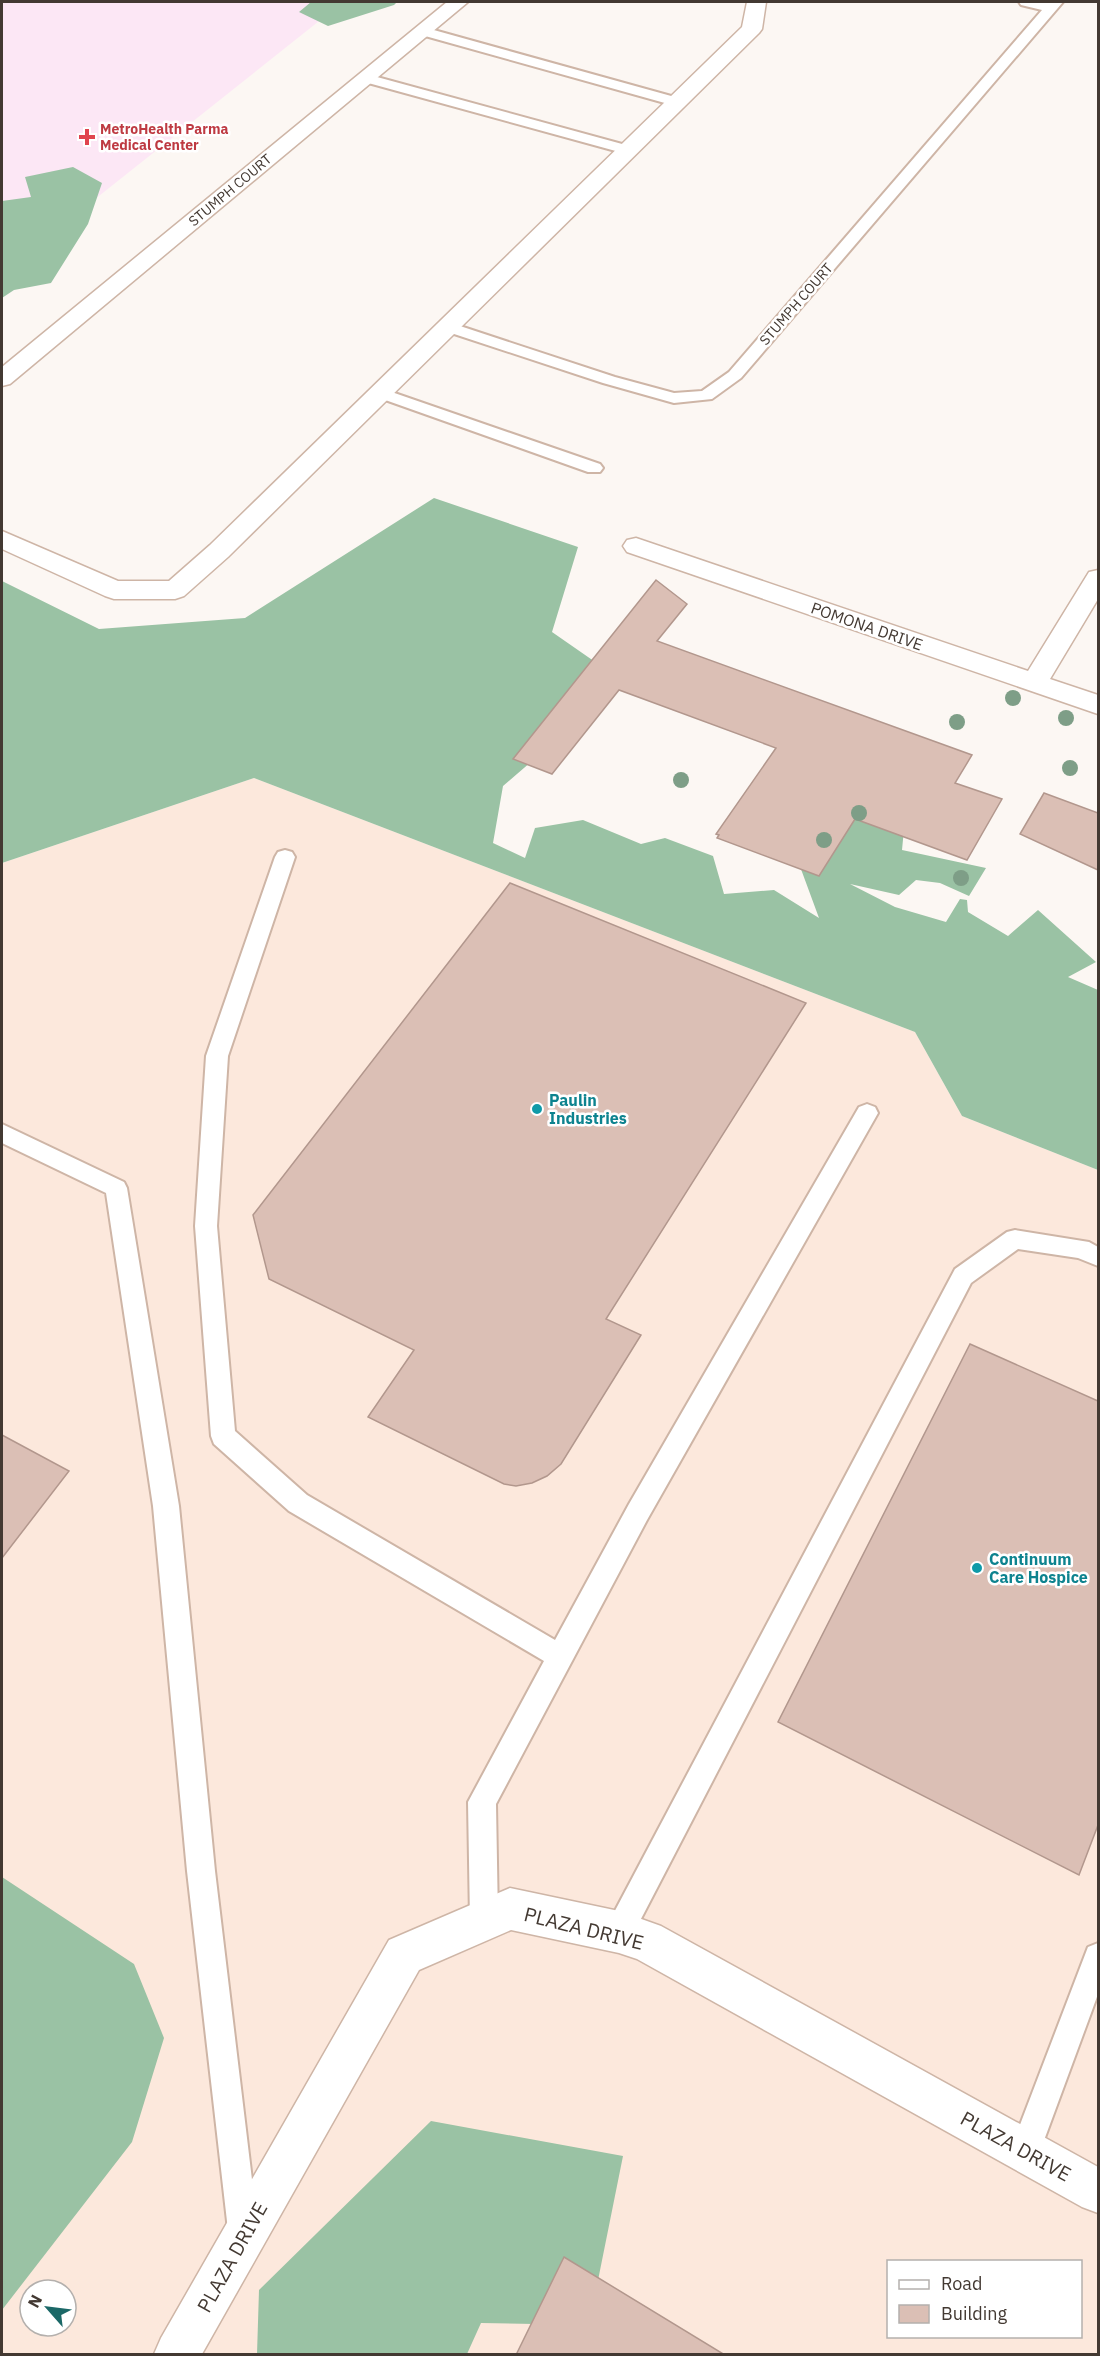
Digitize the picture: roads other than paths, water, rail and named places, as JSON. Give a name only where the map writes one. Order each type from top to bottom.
[{"type":"street","name":"STUMPH COURT","points":[[2,379],[458,2]]},
{"type":"street","points":[[2,539],[114,590],[175,590],[219,551],[752,29],[756,2]]},
{"type":"street","name":"POMONA DRIVE","points":[[636,546],[1098,705]]},
{"type":"street","points":[[1034,683],[1098,579]]},
{"type":"street","name":"PLAZA DRIVE","points":[[177,2355],[404,1955],[510,1909],[620,1932],[646,1941],[1098,2191]]},
{"type":"lane","points":[[1026,2],[1053,5]]},
{"type":"lane","name":"STUMPH COURT","points":[[448,327],[609,380],[674,398],[706,396],[735,375],[1053,5]]},
{"type":"lane","points":[[423,31],[677,102]]},
{"type":"lane","points":[[366,78],[628,150]]},
{"type":"lane","points":[[380,393],[594,468]]},
{"type":"lane","points":[[285,857],[217,1056],[206,1226],[223,1437],[298,1503],[561,1657]]},
{"type":"lane","points":[[484,1920],[482,1802],[638,1512],[867,1113]]},
{"type":"lane","points":[[2,1133],[116,1188],[166,1506],[204,1894],[244,2235]]},
{"type":"lane","points":[[620,1932],[963,1276],[1015,1239],[1081,1249],[1098,1257]]},
{"type":"lane","points":[[1025,2151],[1098,1957]]},
{"type":"place","name":"MetroHealth Parma Medical Center","points":[[87,137]]},
{"type":"place","name":"Paulin Industries","points":[[537,1109]]},
{"type":"place","name":"Continuum Care Hospice","points":[[977,1568]]}]
